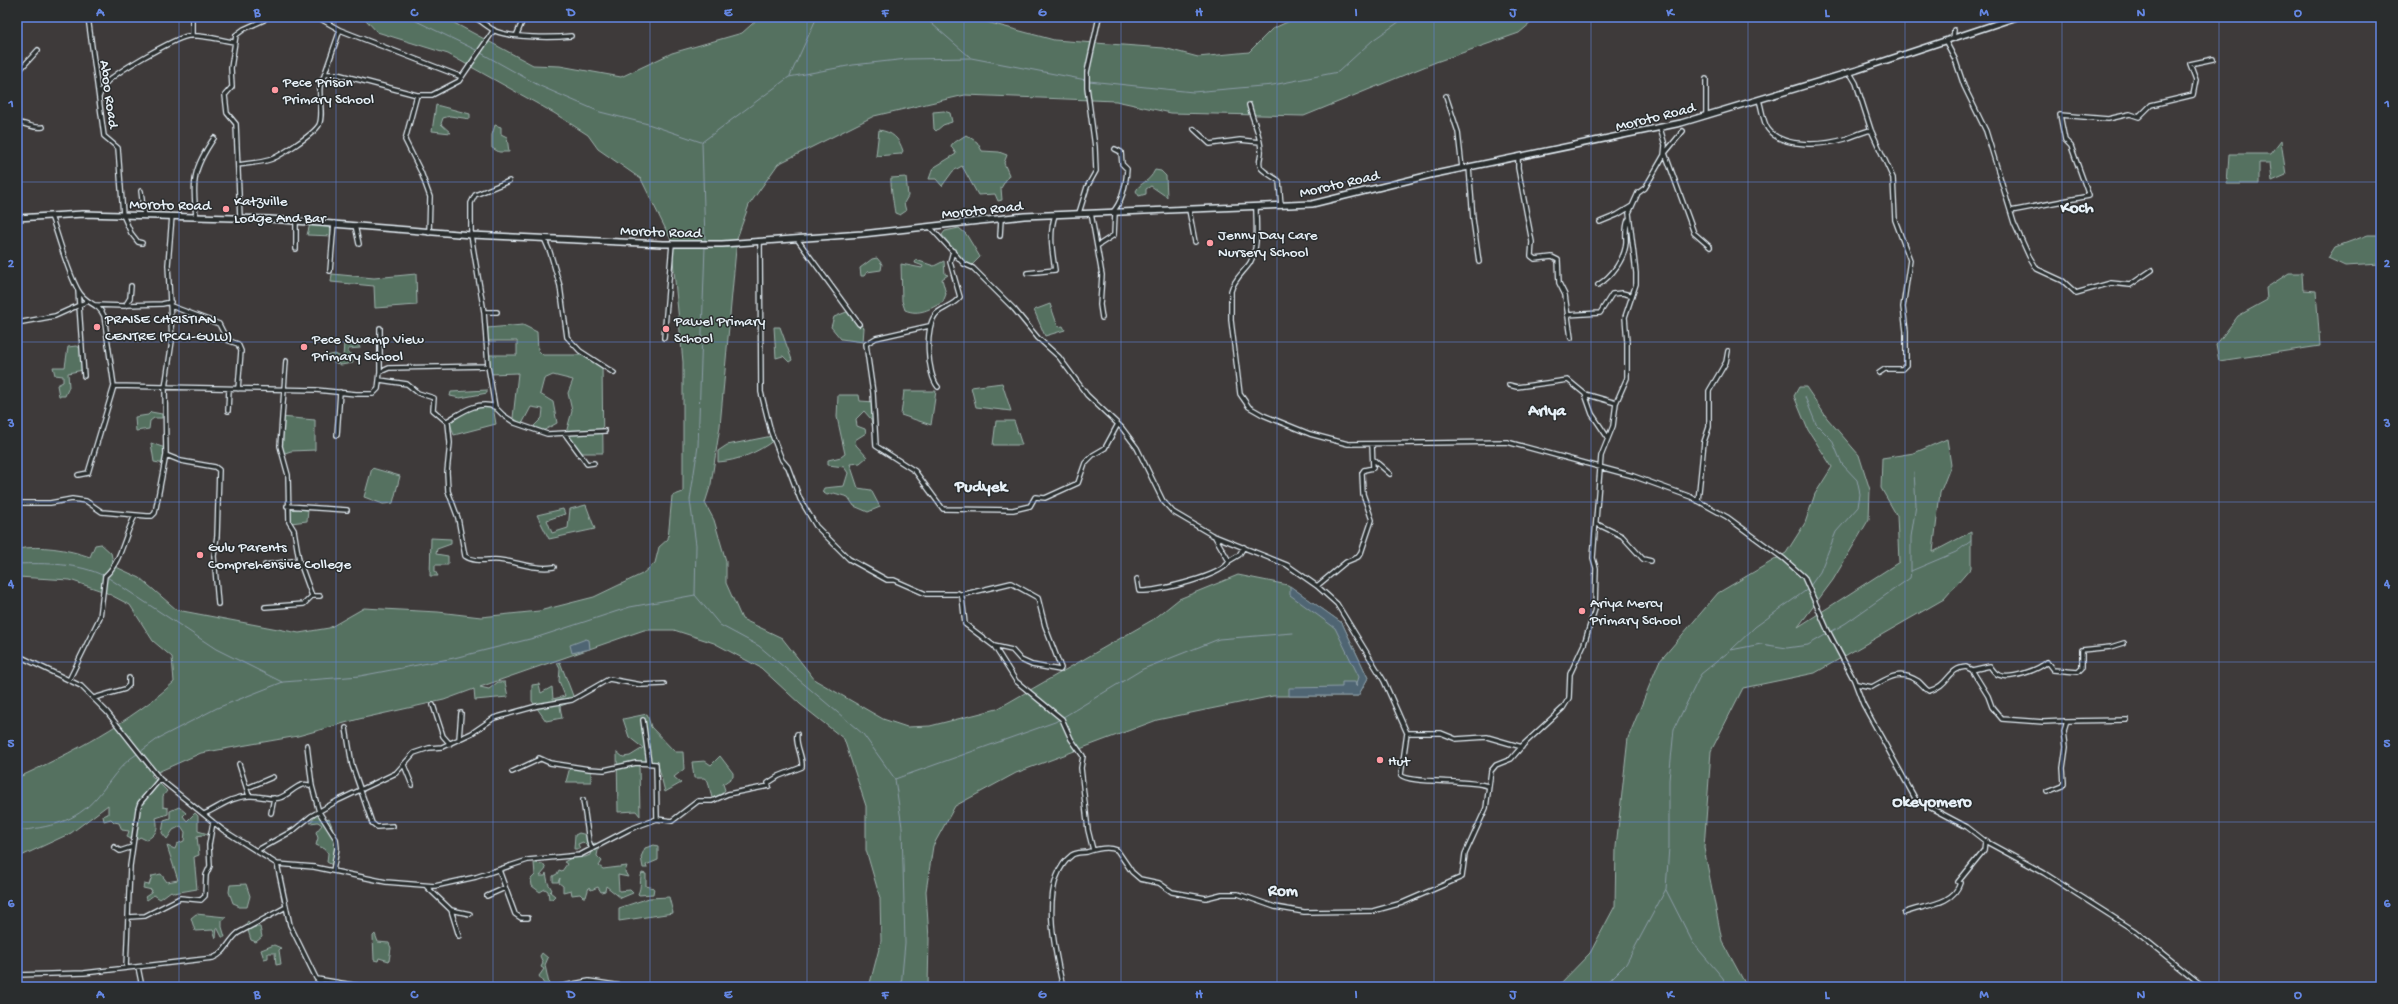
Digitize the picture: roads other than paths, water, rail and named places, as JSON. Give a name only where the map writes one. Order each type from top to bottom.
[{"type":"main road","name":"Moroto Road","points":[[17,218],[123,215],[240,218],[334,223],[429,233],[672,244],[760,242],[1055,214],[1256,208],[1312,204],[1462,168],[1660,128],[1706,116],[1931,47],[1953,38],[2017,17]]},
{"type":"street","name":"Aboo Road","points":[[88,17],[104,136],[116,144],[119,150],[123,215]]},
{"type":"street","points":[[240,218],[236,124],[227,113],[225,99],[232,87],[231,77],[234,42],[239,32],[264,20],[265,17]]},
{"type":"street","points":[[317,17],[340,30],[462,77]]},
{"type":"street","points":[[474,17],[494,30],[548,37],[571,36]]},
{"type":"street","points":[[517,34],[524,17]]},
{"type":"street","points":[[1079,213],[1087,187],[1096,171],[1095,147],[1087,87],[1087,72],[1099,17]]},
{"type":"street","points":[[192,19],[192,36]]},
{"type":"street","points":[[238,165],[270,160],[316,129],[320,121],[320,92],[340,30]]},
{"type":"street","points":[[324,76],[336,74],[418,95],[432,95],[456,84],[494,30]]},
{"type":"street","points":[[1953,38],[1954,30]]},
{"type":"street","points":[[98,98],[106,82],[136,60],[152,54],[177,39],[192,36],[234,42]]},
{"type":"street","points":[[1946,42],[1955,59],[1964,86],[1986,131],[2015,225],[2035,266],[2050,276],[2063,281],[2074,292],[2111,283],[2130,285],[2152,270]]},
{"type":"street","points":[[17,73],[38,50]]},
{"type":"street","points":[[2011,211],[2089,196],[2071,146],[2065,140],[2060,115],[2108,119],[2130,114],[2140,117],[2151,105],[2193,95],[2196,80],[2190,64],[2213,59]]},
{"type":"street","points":[[1850,72],[1856,83],[1871,130],[1893,178],[1895,220],[1910,260],[1909,278],[1903,307],[1906,331],[1906,365],[1902,369],[1885,369],[1879,373]]},
{"type":"street","points":[[1706,78],[1706,116]]},
{"type":"street","points":[[418,95],[405,140],[421,172],[430,197],[429,233]]},
{"type":"street","points":[[1446,96],[1458,132],[1462,168]]},
{"type":"street","points":[[1759,100],[1767,128],[1772,134],[1800,144],[1817,144],[1843,140],[1871,130]]},
{"type":"street","points":[[1249,105],[1252,117],[1256,122],[1260,142],[1259,163],[1262,169],[1279,181],[1281,206]]},
{"type":"street","points":[[17,123],[27,124],[33,128],[43,127]]},
{"type":"street","points":[[1660,128],[1665,153],[1694,233],[1710,247]]},
{"type":"street","points":[[1194,129],[1210,144],[1240,140],[1260,142]]},
{"type":"street","points":[[1598,285],[1608,278],[1624,254],[1626,241],[1625,228],[1632,205],[1665,153],[1683,131]]},
{"type":"street","points":[[196,217],[194,183],[195,170],[214,138]]},
{"type":"street","points":[[1097,246],[1114,235],[1113,213],[1121,199],[1126,184],[1127,169],[1122,164],[1121,152],[1115,149]]},
{"type":"street","points":[[1518,156],[1518,168],[1532,242],[1531,256],[1535,259],[1552,257],[1557,258],[1559,283],[1564,292],[1571,338]]},
{"type":"street","points":[[1469,167],[1472,219],[1479,262]]},
{"type":"street","points":[[495,407],[488,366],[484,312],[471,235],[473,197],[509,181]]},
{"type":"street","points":[[141,191],[144,216]]},
{"type":"street","points":[[1600,222],[1617,215],[1632,205]]},
{"type":"street","points":[[1256,208],[1256,236],[1253,256],[1235,280],[1231,291],[1231,320],[1236,374],[1244,400],[1256,412],[1310,434],[1345,444],[1507,442],[1633,476],[1698,501],[1727,517],[1784,559],[1804,577],[1827,629],[1854,680],[1867,712],[1916,800],[1967,827],[1985,841],[2044,873],[2142,936],[2204,987]]},
{"type":"street","points":[[1189,210],[1195,242]]},
{"type":"street","points":[[1091,213],[1102,275],[1100,305],[1102,318]]},
{"type":"street","points":[[1027,273],[1055,270],[1051,242],[1052,224],[1055,214]]},
{"type":"street","points":[[123,215],[131,233],[138,242],[142,243]]},
{"type":"street","points":[[51,216],[78,290],[84,376]]},
{"type":"street","points":[[17,504],[79,500],[86,501],[102,512],[135,516],[152,516],[155,513],[166,455],[165,388],[172,341],[168,265],[172,216]]},
{"type":"street","points":[[1063,987],[1053,942],[1053,891],[1067,860],[1077,853],[1109,848],[1117,850],[1132,872],[1140,879],[1159,883],[1178,894],[1206,898],[1222,894],[1238,894],[1293,912],[1365,912],[1402,903],[1462,878],[1465,854],[1486,808],[1490,772],[1493,767],[1512,760],[1522,747],[1563,708],[1569,698],[1570,674],[1584,644],[1595,609],[1596,568],[1593,558],[1597,524],[1601,456],[1613,426],[1616,403],[1627,378],[1625,317],[1630,295],[1636,284],[1629,217]]},
{"type":"street","points":[[1000,236],[1001,219]]},
{"type":"street","points":[[296,221],[296,249]]},
{"type":"street","points":[[330,271],[334,223]]},
{"type":"street","points":[[355,225],[360,244]]},
{"type":"street","points":[[930,227],[964,264],[973,268],[1014,309],[1038,338],[1059,357],[1087,395],[1118,424],[1133,441],[1157,491],[1168,507],[1179,517],[1214,536],[1284,563],[1317,586],[1337,604],[1346,616],[1384,681],[1407,733],[1401,775],[1404,778],[1418,781],[1458,781],[1488,786]]},
{"type":"street","points":[[544,238],[550,252],[560,286],[567,338],[580,350],[614,373]]},
{"type":"street","points":[[797,239],[859,324]]},
{"type":"street","points":[[760,242],[762,392],[771,432],[809,516],[831,544],[849,559],[870,572],[926,594],[958,593],[964,596],[1011,583],[1038,598],[1045,626],[1061,668],[1060,670],[1032,665],[1021,660],[1012,650],[994,646]]},
{"type":"street","points":[[664,338],[672,244]]},
{"type":"street","points":[[938,387],[933,377],[929,347],[929,326],[936,314],[960,298],[950,262],[953,251]]},
{"type":"street","points":[[127,305],[132,286]]},
{"type":"street","points":[[78,290],[86,302]]},
{"type":"street","points":[[1567,315],[1600,312],[1612,294],[1622,293],[1630,295]]},
{"type":"street","points":[[17,323],[55,316],[86,302],[119,307],[127,305],[162,304],[171,302]]},
{"type":"street","points":[[78,475],[88,473],[114,386],[104,316],[95,304]]},
{"type":"street","points":[[171,306],[219,324],[227,340],[238,344],[240,351],[238,389]]},
{"type":"street","points":[[484,312],[497,312]]},
{"type":"street","points":[[929,326],[876,338],[866,344],[873,393],[876,446],[915,471],[943,509],[1016,509],[1030,506],[1035,498],[1045,498],[1078,484],[1085,463],[1092,455],[1104,448],[1118,424]]},
{"type":"street","points":[[114,386],[283,390],[373,394],[378,389],[380,380],[380,328]]},
{"type":"street","points":[[1698,501],[1704,442],[1710,427],[1709,391],[1726,362],[1728,351]]},
{"type":"street","points":[[286,361],[280,442],[282,462],[288,475],[287,506],[299,560],[312,596]]},
{"type":"street","points":[[380,372],[389,368],[404,366],[488,366]]},
{"type":"street","points":[[380,380],[407,384],[418,393],[434,398],[433,410],[446,421],[450,443],[448,491],[458,518],[465,556],[475,560],[500,560],[535,568],[554,567]]},
{"type":"street","points":[[1509,385],[1517,387],[1568,380],[1585,394],[1616,403]]},
{"type":"street","points":[[228,411],[229,389]]},
{"type":"street","points":[[337,434],[340,392]]},
{"type":"street","points":[[1585,394],[1592,414],[1608,438]]},
{"type":"street","points":[[446,421],[473,406],[486,404],[495,407],[503,415],[521,426],[542,433],[565,434],[579,431],[605,431]]},
{"type":"street","points":[[565,434],[587,464],[594,463]]},
{"type":"street","points":[[1317,586],[1346,562],[1358,557],[1361,553],[1372,520],[1363,494],[1362,473],[1364,470],[1372,469],[1374,460],[1372,444]]},
{"type":"street","points":[[166,455],[182,462],[215,467],[218,470],[217,536],[214,556],[218,604]]},
{"type":"street","points":[[1374,460],[1390,474]]},
{"type":"street","points":[[287,506],[347,510]]},
{"type":"street","points":[[69,680],[100,617],[105,576],[111,571],[120,554],[135,516]]},
{"type":"street","points":[[1597,524],[1622,536],[1643,559],[1651,561]]},
{"type":"street","points":[[1214,536],[1229,561]]},
{"type":"street","points":[[1137,579],[1140,591],[1163,589],[1220,570],[1227,566],[1229,561],[1239,555],[1244,547]]},
{"type":"street","points":[[265,565],[299,560]]},
{"type":"street","points":[[265,607],[304,604],[312,596],[320,596]]},
{"type":"street","points":[[964,596],[965,624],[994,646],[1016,681],[1062,719],[1071,739],[1082,753],[1083,759],[1081,768],[1088,830],[1092,850]]},
{"type":"street","points":[[1972,670],[1990,666],[1999,675],[2010,676],[2036,670],[2047,662],[2053,670],[2078,672],[2082,668],[2082,650],[2111,647],[2124,643]]},
{"type":"street","points":[[17,655],[69,680],[94,698],[160,779],[213,822],[277,864],[306,865],[381,882],[426,887],[444,885],[499,870],[534,858],[580,855],[630,829],[657,819],[672,821],[698,801],[712,801],[728,794],[768,786],[768,784],[779,776],[801,768],[802,762],[796,745],[797,734]]},
{"type":"street","points":[[1854,680],[1858,686],[1872,687],[1892,675],[1905,675],[1918,681],[1930,691],[1942,687],[1951,674],[1959,668],[1966,667],[1972,670],[1988,696],[1994,710],[2002,719],[2044,722],[2126,720]]},
{"type":"street","points":[[94,698],[125,689],[129,685],[129,678]]},
{"type":"street","points":[[256,851],[294,830],[319,812],[360,789],[396,774],[414,753],[429,748],[438,748],[450,744],[494,718],[541,705],[572,700],[607,680],[642,685],[664,684]]},
{"type":"street","points":[[433,705],[445,740],[445,746]]},
{"type":"street","points":[[459,739],[461,713]]},
{"type":"street","points":[[642,720],[649,763]]},
{"type":"street","points":[[2048,792],[2062,786],[2064,783],[2063,768],[2066,747],[2064,731],[2067,721]]},
{"type":"street","points":[[346,728],[352,765],[373,825],[380,828],[393,826]]},
{"type":"street","points":[[1407,733],[1441,733],[1456,739],[1487,737],[1522,747]]},
{"type":"street","points":[[445,740],[450,744]]},
{"type":"street","points":[[307,745],[312,786],[319,812],[336,839],[337,848],[333,871]]},
{"type":"street","points":[[512,772],[540,759],[563,766],[595,770],[604,770],[626,764],[656,764],[657,819]]},
{"type":"street","points":[[239,764],[249,796]]},
{"type":"street","points":[[404,765],[412,785]]},
{"type":"street","points":[[247,788],[273,777]]},
{"type":"street","points":[[126,968],[132,847],[139,805],[160,779]]},
{"type":"street","points":[[204,814],[229,800],[249,796],[274,798],[287,794],[299,786],[312,786]]},
{"type":"street","points":[[271,813],[274,798]]},
{"type":"street","points":[[583,800],[588,841],[592,849]]},
{"type":"street","points":[[129,918],[145,916],[180,898],[201,900],[205,896],[206,875],[210,866],[208,845],[213,822]]},
{"type":"street","points":[[1904,913],[1927,908],[1954,895],[1958,891],[1960,883],[1958,882],[1984,850],[1985,841]]},
{"type":"street","points":[[114,847],[120,851],[132,847]]},
{"type":"street","points":[[277,864],[286,907],[293,931],[316,978],[324,987]]},
{"type":"street","points":[[499,870],[515,914],[521,918],[528,918]]},
{"type":"street","points":[[426,887],[451,910],[459,936]]},
{"type":"street","points":[[487,896],[505,888]]},
{"type":"street","points":[[17,975],[84,973],[218,956],[235,935],[286,907]]},
{"type":"street","points":[[451,910],[470,914]]},
{"type":"street","points":[[138,967],[142,987]]},
{"type":"street","points":[[316,978],[325,982],[365,987]]},
{"type":"street","points":[[558,987],[589,981],[628,987]]},
{"type":"water","points":[[1290,586],[1342,623],[1368,678],[1358,696],[1289,696],[1289,688],[1342,687],[1342,682],[1355,682],[1356,686],[1359,677],[1335,628],[1290,595]]},
{"type":"water","points":[[586,639],[589,640],[590,649],[572,653],[570,645]]},
{"type":"waterway","points":[[408,17],[478,51]]},
{"type":"waterway","points":[[790,76],[817,17]]},
{"type":"waterway","points":[[924,17],[970,57]]},
{"type":"waterway","points":[[1089,81],[1193,92],[1273,85],[1338,72],[1373,40],[1406,17]]},
{"type":"waterway","points":[[481,53],[540,86],[600,112],[648,124],[701,142]]},
{"type":"waterway","points":[[702,142],[789,77],[853,65],[907,59],[971,58],[1086,80]]},
{"type":"waterway","points":[[702,143],[705,240]]},
{"type":"waterway","points":[[705,247],[698,446],[690,500],[696,545],[695,595],[720,625],[759,646],[863,734],[895,779],[902,827],[905,943],[901,987]]},
{"type":"waterway","points":[[1805,397],[1816,424],[1832,440],[1842,464],[1857,480],[1860,494],[1858,507],[1836,532],[1820,572],[1810,586]]},
{"type":"waterway","points":[[1911,571],[1911,537],[1916,505],[1914,472]]},
{"type":"waterway","points":[[1603,987],[1626,964],[1666,889],[1669,847],[1669,780],[1674,729],[1701,674],[1731,650],[1761,644],[1787,648],[1808,645],[1846,623],[1910,578],[1911,571],[1956,552],[1971,541]]},
{"type":"waterway","points":[[17,564],[73,566],[84,568],[104,576]]},
{"type":"waterway","points":[[107,577],[216,649],[282,682]]},
{"type":"waterway","points":[[1731,650],[1755,627],[1808,589]]},
{"type":"waterway","points":[[140,752],[159,738],[217,708],[283,682],[360,676],[454,658],[538,637],[630,607],[695,595]]},
{"type":"waterway","points":[[895,779],[1055,722],[1143,669],[1219,639],[1293,633]]},
{"type":"waterway","points":[[17,831],[51,825],[80,813],[89,806],[120,768],[137,754]]},
{"type":"waterway","points":[[1666,890],[1693,943],[1723,978],[1726,987]]},
{"type":"place","name":"Pece Prison Primary School","points":[[275,90]]},
{"type":"place","name":"Katzville Lodge And Bar","points":[[226,209]]},
{"type":"place","name":"Jenny Day Care Nursery School","points":[[1210,243]]},
{"type":"place","name":"PRAISE CHRISTIAN CENTRE (PCCI-GULU)","points":[[97,327]]},
{"type":"place","name":"Pawel Primary School","points":[[666,329]]},
{"type":"place","name":"Pece Swamp View Primary School","points":[[304,347]]},
{"type":"place","name":"Gulu Parents Comprehensive College","points":[[200,555]]},
{"type":"place","name":"Ariya Mercy Primary School","points":[[1582,611]]},
{"type":"place","name":"Hut","points":[[1380,760]]},
{"type":"district","name":"Koch","points":[[2077,206]]},
{"type":"district","name":"Arlya","points":[[1547,409]]},
{"type":"district","name":"Pudyek","points":[[981,485]]},
{"type":"district","name":"Okeyomero","points":[[1932,800]]},
{"type":"district","name":"Rom","points":[[1283,889]]}]
